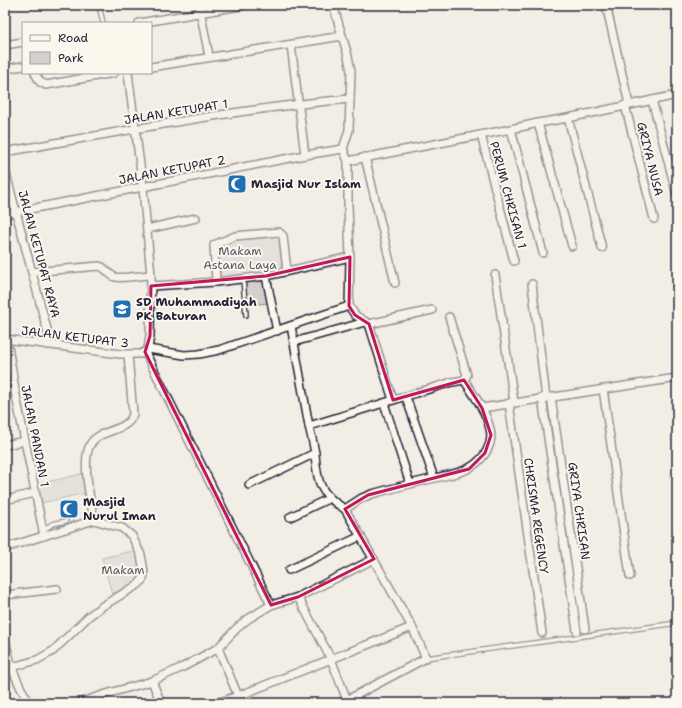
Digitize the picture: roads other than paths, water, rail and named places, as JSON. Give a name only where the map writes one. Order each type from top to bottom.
[{"type":"street","points":[[199,5],[209,56]]},
{"type":"street","points":[[145,22],[246,5]]},
{"type":"street","points":[[333,5],[350,64],[349,130],[343,149],[348,161],[350,257],[349,306],[355,315],[367,323],[393,400]]},
{"type":"street","name":"GRIYA NUSA","points":[[609,6],[627,105],[654,219]]},
{"type":"street","points":[[152,67],[209,56],[291,45],[342,36]]},
{"type":"street","points":[[5,45],[22,42]]},
{"type":"street","points":[[291,45],[305,155]]},
{"type":"street","points":[[5,69],[22,66]]},
{"type":"street","points":[[36,74],[40,82],[46,84],[108,74]]},
{"type":"street","points":[[128,74],[143,188],[151,275],[150,336],[146,350],[271,605]]},
{"type":"street","points":[[348,161],[677,95]]},
{"type":"street","name":"JALAN KETUPAT 1","points":[[5,152],[136,129],[298,104],[350,100]]},
{"type":"street","name":"GRIYA NUSA","points":[[652,100],[677,195]]},
{"type":"street","points":[[568,118],[602,248]]},
{"type":"street","points":[[538,123],[572,246]]},
{"type":"street","points":[[511,129],[543,253]]},
{"type":"street","name":"PERUM CHRISAN 1","points":[[481,135],[514,260]]},
{"type":"street","name":"JALAN KETUPAT 2","points":[[5,214],[305,155],[343,149]]},
{"type":"street","points":[[365,157],[394,282]]},
{"type":"street","name":"JALAN KETUPAT RAYA","points":[[5,170],[48,333],[47,344]]},
{"type":"street","points":[[146,229],[196,218]]},
{"type":"street","points":[[216,282],[214,246],[235,236],[276,231],[280,233],[283,236],[287,271]]},
{"type":"street","points":[[151,286],[216,282],[266,276],[350,257]]},
{"type":"street","points":[[32,272],[99,266],[105,268],[116,278],[151,275]]},
{"type":"street","name":"CHRISMA REGENCY","points":[[495,275],[542,632]]},
{"type":"street","points":[[266,276],[277,331]]},
{"type":"street","points":[[532,284],[577,631]]},
{"type":"street","name":"JALAN KETUPAT 3","points":[[6,340],[128,355],[140,354],[146,350],[184,355],[199,354],[224,349],[349,306]]},
{"type":"street","points":[[294,342],[367,323],[432,310]]},
{"type":"street","points":[[310,426],[464,380],[467,375],[450,317]]},
{"type":"street","points":[[291,326],[315,453],[315,469],[319,482],[330,498],[345,509],[412,627],[426,658],[345,702],[331,659],[298,597]]},
{"type":"street","name":"JALAN PANDAN 1","points":[[6,340],[44,533]]},
{"type":"street","points":[[94,520],[88,488],[87,453],[90,444],[95,438],[127,423],[132,418],[133,414],[128,355]]},
{"type":"street","points":[[482,408],[677,378]]},
{"type":"street","points":[[345,509],[368,495],[453,474],[469,469],[476,464],[490,444],[491,435],[482,408],[464,380]]},
{"type":"street","points":[[603,389],[630,576]]},
{"type":"street","points":[[406,397],[434,478]]},
{"type":"street","name":"GRIYA CHRISAN","points":[[546,398],[585,628]]},
{"type":"street","points":[[384,403],[410,484]]},
{"type":"street","points":[[5,445],[25,441]]},
{"type":"street","points":[[249,485],[315,453]]},
{"type":"street","points":[[5,500],[35,493]]},
{"type":"street","points":[[290,517],[330,498]]},
{"type":"street","points":[[5,548],[44,533],[94,520],[122,528],[132,536],[141,555],[144,574],[143,579],[134,587],[101,607],[53,651],[37,660],[8,668]]},
{"type":"street","points":[[289,570],[361,536]]},
{"type":"street","points":[[79,703],[152,681],[183,667],[218,648],[248,619],[271,605],[298,597],[374,559]]},
{"type":"street","points":[[5,595],[56,589]]},
{"type":"street","points":[[216,703],[239,700],[331,659],[412,627]]},
{"type":"street","points":[[5,640],[8,668],[24,696],[30,703]]},
{"type":"street","points":[[218,648],[239,700]]},
{"type":"street","points":[[152,681],[160,703]]},
{"type":"lane","points":[[99,5],[103,22]]},
{"type":"lane","points":[[243,279],[246,315]]},
{"type":"lane","points":[[44,533],[52,524],[66,521]]},
{"type":"lane","points":[[426,658],[677,623]]},
{"type":"place","name":"Masjid Nur Islam","points":[[237,184]]},
{"type":"place","name":"SD Muhammadiyah PK Baturan","points":[[122,309]]},
{"type":"place","name":"Masjid Nurul Iman","points":[[69,509]]},
{"type":"park label","name":"Makam Astana Laya","points":[[240,258]]},
{"type":"park label","name":"Makam","points":[[123,570]]}]
